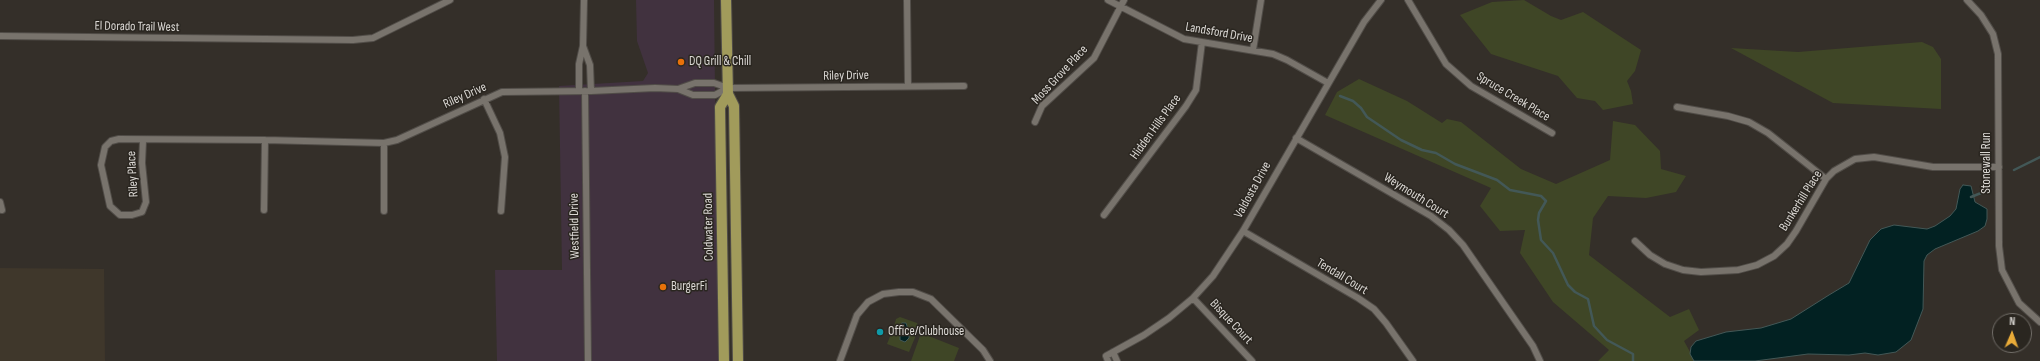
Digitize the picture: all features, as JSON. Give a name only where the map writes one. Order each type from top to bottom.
[{"type":"main road","name":"Coldwater Road","points":[[726,0],[728,91],[734,106],[738,361]]},
{"type":"main road","name":"Coldwater Road","points":[[724,361],[720,107],[728,91]]},
{"type":"street","name":"El Dorado Trail West","points":[[0,36],[353,40],[374,38],[450,0]]},
{"type":"street","points":[[584,0],[583,46],[579,64],[585,91]]},
{"type":"street","points":[[907,0],[908,86]]},
{"type":"street","name":"Landsford Drive","points":[[1108,0],[1166,32],[1184,39],[1273,54],[1287,60],[1328,83]]},
{"type":"street","name":"Moss Grove Place","points":[[1035,122],[1042,106],[1094,58],[1124,0]]},
{"type":"street","points":[[1253,50],[1262,0]]},
{"type":"street","name":"Valdosta Drive","points":[[1107,359],[1113,352],[1144,335],[1193,298],[1213,276],[1243,231],[1364,22],[1381,0]]},
{"type":"street","name":"Spruce Creek Place","points":[[1408,0],[1446,64],[1471,86],[1552,133]]},
{"type":"street","name":"Stonewall Run","points":[[1967,0],[1981,15],[1993,34],[1998,54],[1999,246],[2002,270],[2019,303],[2040,322]]},
{"type":"street","name":"Hidden Hills Place","points":[[1104,215],[1186,106],[1196,90],[1202,42]]},
{"type":"street","points":[[583,46],[590,65],[585,91]]},
{"type":"street","name":"Riley Drive","points":[[265,140],[384,143],[397,140],[502,92],[678,89],[695,83],[714,83],[728,91]]},
{"type":"street","name":"Riley Drive","points":[[678,89],[694,95],[715,95],[728,91],[964,86]]},
{"type":"street","name":"Westfield Drive","points":[[585,91],[588,361]]},
{"type":"street","points":[[484,99],[500,133],[505,157],[501,211]]},
{"type":"street","points":[[1677,107],[1728,116],[1749,122],[1768,133],[1826,179]]},
{"type":"street","name":"Weymouth Court","points":[[1296,138],[1431,216],[1449,230],[1476,264],[1533,346],[1540,361]]},
{"type":"street","name":"Riley Place","points":[[143,140],[142,163],[146,202],[142,212],[132,215],[120,215],[110,206],[106,194],[101,165],[105,147],[110,141],[119,139],[265,140]]},
{"type":"street","points":[[264,210],[265,140]]},
{"type":"street","points":[[384,143],[384,211]]},
{"type":"street","name":"Bunkerhill Place","points":[[1635,242],[1650,255],[1665,264],[1684,270],[1701,272],[1738,270],[1757,265],[1774,256],[1787,244],[1826,179],[1843,165],[1855,159],[1874,157],[1933,167],[1999,167]]},
{"type":"street","points":[[0,202],[2,210]]},
{"type":"street","name":"Tendall Court","points":[[1243,231],[1358,298],[1374,309],[1386,323],[1413,361]]},
{"type":"street","points":[[840,361],[857,315],[868,302],[883,294],[898,292],[913,292],[931,299],[983,350],[990,361]]},
{"type":"street","name":"Bisque Court","points":[[1193,298],[1252,361]]},
{"type":"street","points":[[1113,352],[1117,361]]},
{"type":"shaded area","points":[[636,0],[714,0],[718,361],[497,361],[495,270],[562,270],[559,86],[643,81],[648,73],[637,41]]},
{"type":"shaded area","points":[[0,268],[104,269],[105,361],[0,361]]},
{"type":"green space","points":[[1524,0],[1551,16],[1561,20],[1583,12],[1641,50],[1635,71],[1627,81],[1631,91],[1633,104],[1603,110],[1595,101],[1577,98],[1558,76],[1491,54],[1460,15],[1492,2]]},
{"type":"green space","points":[[1922,42],[1933,47],[1941,59],[1941,109],[1833,103],[1731,48],[1798,52]]},
{"type":"green space","points":[[1359,79],[1407,101],[1442,123],[1447,119],[1461,122],[1521,169],[1556,184],[1610,160],[1613,121],[1635,125],[1660,151],[1661,169],[1686,176],[1676,192],[1646,198],[1608,196],[1593,218],[1589,255],[1670,317],[1689,309],[1699,330],[1684,341],[1695,361],[1598,361],[1609,350],[1553,302],[1520,253],[1525,230],[1500,231],[1480,206],[1491,188],[1325,115],[1337,92]]},
{"type":"green space","points":[[900,317],[917,323],[919,328],[909,352],[887,344],[891,334],[887,333],[890,326],[894,327],[896,319]]},
{"type":"green space","points":[[921,333],[959,348],[954,361],[911,361]]},
{"type":"water","points":[[1963,185],[1971,186],[1975,202],[1987,209],[1985,226],[1978,231],[1935,249],[1927,255],[1924,261],[1923,309],[1911,340],[1896,352],[1878,355],[1865,353],[1849,355],[1808,354],[1755,361],[1694,361],[1690,354],[1691,347],[1696,341],[1726,332],[1761,328],[1791,319],[1849,283],[1870,240],[1881,229],[1894,225],[1927,229],[1935,226],[1950,216],[1956,209],[1960,189]]},
{"type":"water","points":[[902,323],[906,323],[909,332],[909,338],[905,342],[900,340],[900,325]]},
{"type":"waterway","points":[[1340,96],[1353,101],[1361,108],[1367,117],[1401,140],[1422,150],[1436,153],[1455,164],[1497,180],[1510,190],[1541,196],[1546,201],[1539,213],[1538,220],[1541,240],[1553,253],[1568,285],[1575,292],[1588,299],[1594,326],[1607,340],[1633,354],[1633,361]]},
{"type":"waterway","points":[[2014,170],[2040,157]]},
{"type":"waterway","points":[[1971,197],[1986,191]]},
{"type":"place","name":"DQ Grill & Chill","points":[[681,62]]},
{"type":"place","name":"BurgerFi","points":[[663,287]]},
{"type":"place","name":"Office/Clubhouse","points":[[880,332]]}]
